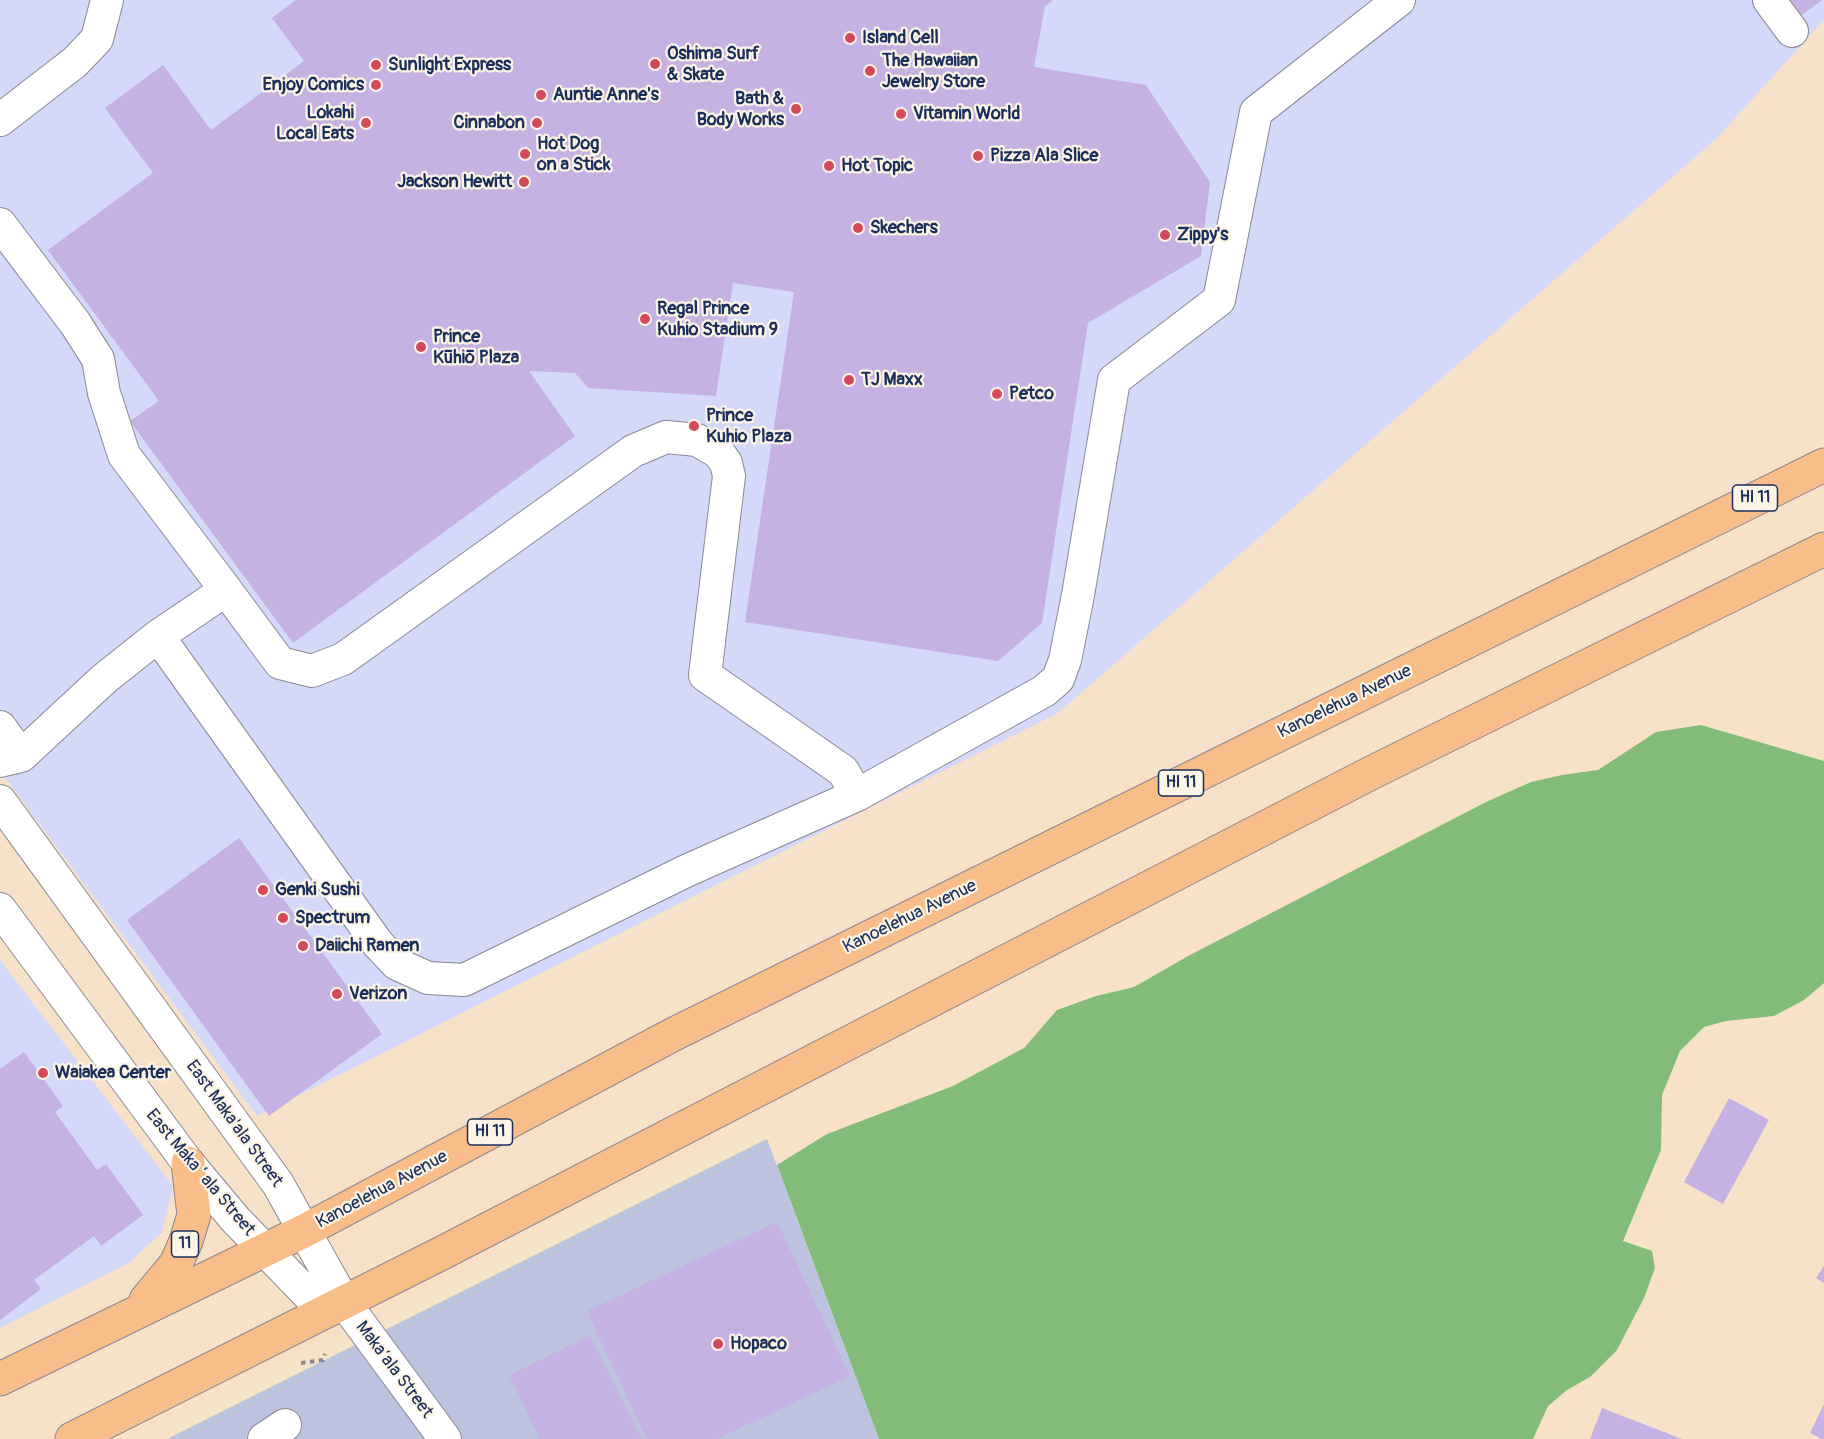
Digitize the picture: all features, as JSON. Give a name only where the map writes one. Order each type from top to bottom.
[{"type":"highway","name":"Kanoelehua Avenue","points":[[0,1379],[306,1230],[685,1029],[1824,465]]},
{"type":"highway","points":[[72,1439],[1371,773],[1824,549]]},
{"type":"highway","name":"11","points":[[137,1311],[176,1264],[186,1241],[194,1215],[188,1164]]},
{"type":"street","points":[[0,120],[75,62],[97,39],[107,0]]},
{"type":"street","points":[[158,636],[378,944],[397,964],[428,978],[464,980],[686,872],[857,795],[1044,691],[1058,679],[1065,660],[1078,595],[1114,380],[1219,300],[1256,112],[1398,0]]},
{"type":"street","points":[[1769,0],[1792,31]]},
{"type":"street","points":[[0,224],[75,323],[98,359],[104,393],[124,455],[280,663],[312,671],[343,659],[633,451],[666,437],[697,440],[718,452],[726,463],[729,476],[705,675],[843,771],[857,795]]},
{"type":"street","points":[[0,727],[10,758],[158,636],[225,590]]},
{"type":"street","name":"East Maka'ala Street","points":[[0,801],[278,1184],[306,1230],[334,1306]]},
{"type":"street","name":"East Makaʻala Street","points":[[0,909],[188,1164],[264,1250],[334,1306]]},
{"type":"street","name":"Maka‘ala Street","points":[[334,1306],[439,1437]]},
{"type":"path","points":[[298,1364],[323,1360],[325,1354]]},
{"type":"shaded area","name":"Prince Kuhio Plaza","points":[[0,0],[1824,0],[1824,20],[1716,139],[1058,713],[257,1116],[0,771]]},
{"type":"shaded area","name":"Waiakea Center","points":[[0,960],[173,1186],[162,1232],[129,1263],[0,1328]]},
{"type":"shaded area","points":[[767,1139],[879,1439],[167,1439]]},
{"type":"green space","points":[[1701,725],[1824,761],[1824,983],[1804,1000],[1774,1016],[1726,1021],[1704,1027],[1680,1051],[1662,1095],[1661,1150],[1623,1241],[1652,1251],[1655,1268],[1644,1298],[1617,1350],[1590,1377],[1567,1390],[1548,1406],[1533,1439],[879,1439],[777,1165],[827,1134],[953,1086],[1024,1048],[1057,1010],[1096,996],[1134,987],[1190,955],[1486,802],[1531,782],[1598,770],[1656,732]]},
{"type":"building","name":"Prince Kūhiō Plaza","points":[[296,0],[1053,0],[1045,6],[1034,67],[1146,85],[1210,182],[1201,256],[1088,323],[1042,623],[998,661],[745,622],[794,292],[733,283],[716,396],[588,388],[575,373],[529,371],[575,436],[293,643],[130,421],[159,401],[48,250],[153,173],[105,108],[163,65],[211,130],[304,61],[272,18]]},
{"type":"building","points":[[1780,0],[1822,0],[1795,20]]},
{"type":"building","points":[[239,838],[382,1034],[269,1116],[127,920]]},
{"type":"building","points":[[24,1052],[63,1106],[55,1112],[97,1170],[106,1164],[143,1215],[101,1246],[94,1236],[34,1280],[41,1289],[0,1320],[0,1069]]},
{"type":"building","points":[[1729,1098],[1769,1120],[1723,1204],[1684,1182]]},
{"type":"building","name":"Hopaco","points":[[777,1222],[850,1376],[717,1439],[647,1439],[587,1311]]},
{"type":"building","points":[[1824,1266],[1824,1283],[1816,1278]]},
{"type":"building","points":[[590,1336],[641,1439],[540,1439],[509,1375]]},
{"type":"building","points":[[1824,1404],[1824,1439],[1822,1439],[1810,1433]]},
{"type":"building","points":[[1602,1408],[1682,1439],[1590,1439]]},
{"type":"place","name":"Island Cell","points":[[850,38]]},
{"type":"place","name":"Oshima Surf & Skate","points":[[655,64]]},
{"type":"place","name":"Sunlight Express","points":[[376,65]]},
{"type":"place","name":"The Hawaiian Jewelry Store","points":[[870,71]]},
{"type":"place","name":"Enjoy Comics","points":[[376,85]]},
{"type":"place","name":"Auntie Anne's","points":[[541,95]]},
{"type":"place","name":"Bath & Body Works","points":[[796,109]]},
{"type":"place","name":"Vitamin World","points":[[901,114]]},
{"type":"place","name":"Lokahi Local Eats","points":[[366,123]]},
{"type":"place","name":"Cinnabon","points":[[537,123]]},
{"type":"place","name":"Hot Dog on a Stick","points":[[525,154]]},
{"type":"place","name":"Pizza Ala Slice","points":[[978,156]]},
{"type":"place","name":"Hot Topic","points":[[829,166]]},
{"type":"place","name":"Jackson Hewitt","points":[[524,182]]},
{"type":"place","name":"Skechers","points":[[858,228]]},
{"type":"place","name":"Zippy's","points":[[1165,235]]},
{"type":"place","name":"Regal Prince Kuhio Stadium 9","points":[[645,319]]},
{"type":"place","name":"Prince Kūhiō Plaza","points":[[421,347]]},
{"type":"place","name":"TJ Maxx","points":[[849,380]]},
{"type":"place","name":"Petco","points":[[997,394]]},
{"type":"place","name":"Prince Kuhio Plaza","points":[[694,426]]},
{"type":"place","name":"Genki Sushi","points":[[263,890]]},
{"type":"place","name":"Spectrum","points":[[283,918]]},
{"type":"place","name":"Daiichi Ramen","points":[[303,946]]},
{"type":"place","name":"Verizon","points":[[337,994]]},
{"type":"place","name":"Waiakea Center","points":[[43,1073]]},
{"type":"place","name":"Hopaco","points":[[718,1344]]}]
